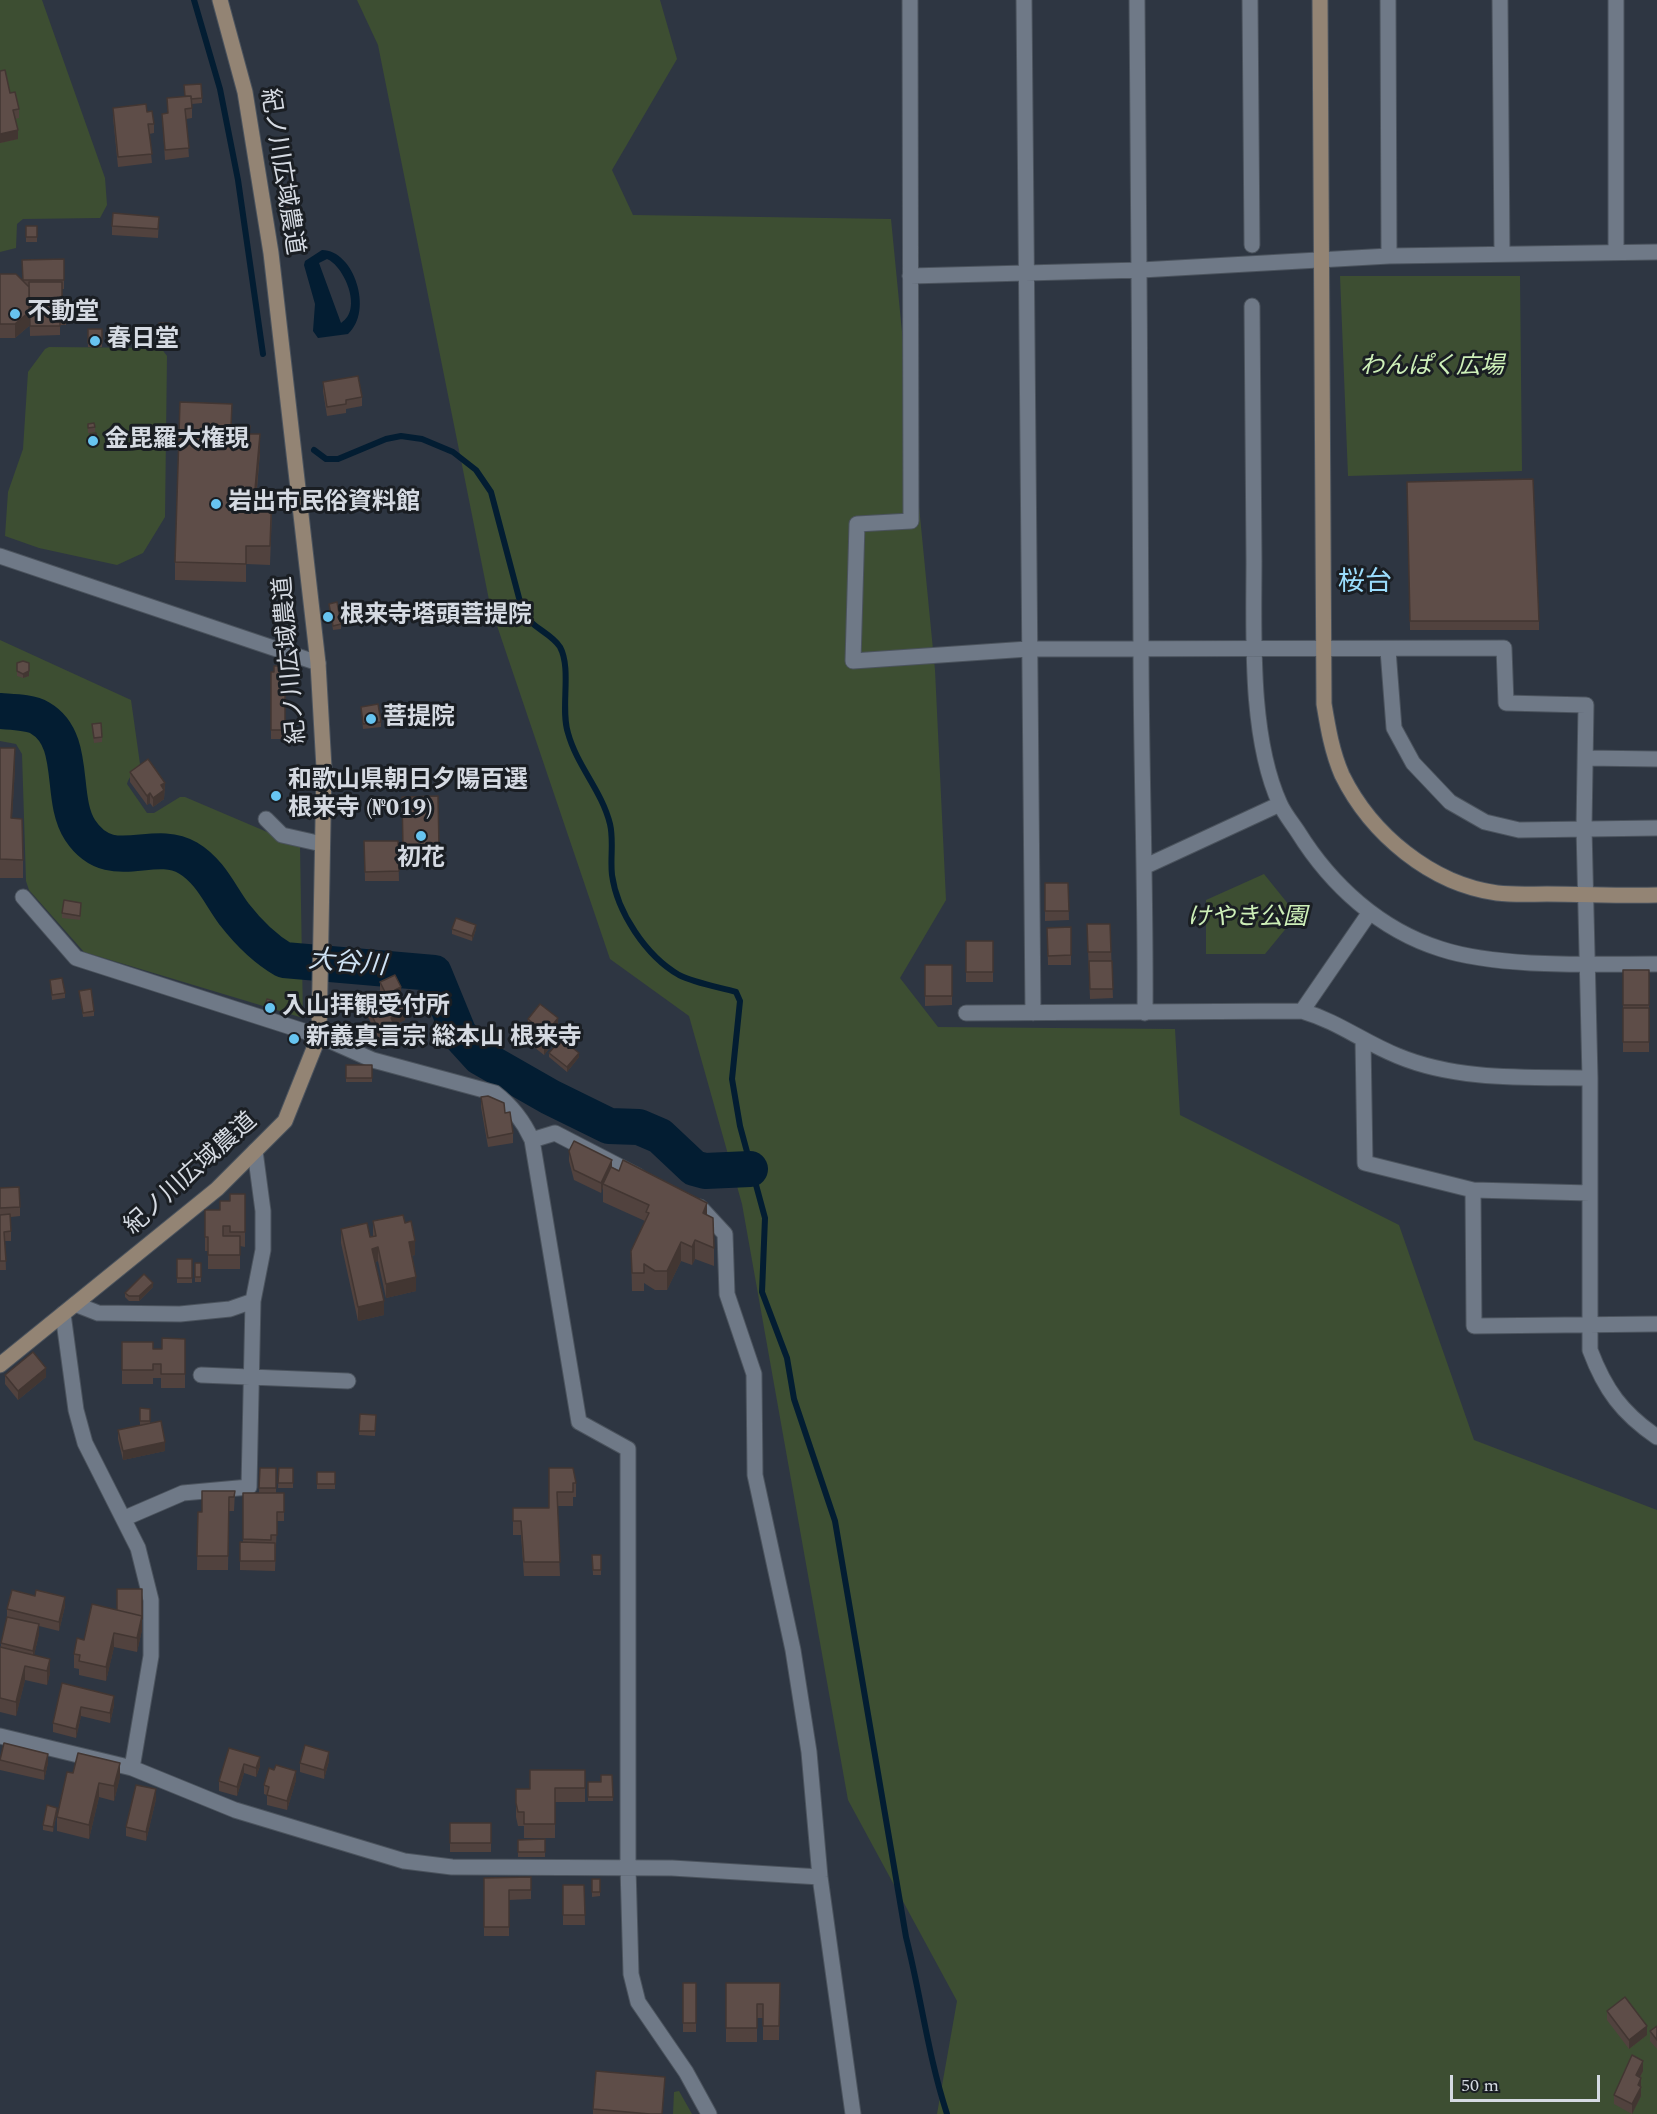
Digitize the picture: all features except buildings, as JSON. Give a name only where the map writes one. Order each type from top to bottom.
[{"type":"street","name":"紀ノ川広域農道","points":[[0,1365],[217,1189],[285,1121],[319,1036],[324,768],[318,663],[271,253],[244,92],[220,0]]},
{"type":"street","points":[[910,0],[911,521],[857,524],[853,661],[1029,649],[1504,648],[1506,703],[1586,705],[1584,828],[1590,1078],[1590,1350],[1602,1381],[1635,1422],[1657,1437]]},
{"type":"street","points":[[1024,0],[1034,1012]]},
{"type":"street","points":[[1137,0],[1141,270],[1141,649],[1146,866],[1145,1013]]},
{"type":"street","points":[[1250,0],[1252,246]]},
{"type":"street","points":[[1320,0],[1324,704],[1334,753],[1351,791],[1394,843],[1408,855],[1447,879],[1475,888],[1520,895],[1657,895]]},
{"type":"street","points":[[1388,0],[1389,256]]},
{"type":"street","points":[[1500,0],[1502,252]]},
{"type":"street","points":[[1616,0],[1616,252]]},
{"type":"street","points":[[910,276],[1141,270],[1323,258],[1502,252],[1657,252]]},
{"type":"street","points":[[1252,306],[1254,650],[1263,746],[1280,804],[1314,857],[1350,896],[1393,928],[1441,949],[1496,959],[1588,964],[1657,964]]},
{"type":"street","points":[[0,556],[318,663]]},
{"type":"street","points":[[1388,650],[1394,728],[1413,763],[1450,802],[1485,822],[1519,830],[1657,828]]},
{"type":"street","points":[[1586,758],[1657,759]]},
{"type":"street","points":[[1146,866],[1280,804]]},
{"type":"street","points":[[266,819],[282,835],[322,844]]},
{"type":"street","points":[[23,897],[76,958],[319,1036],[373,1060],[495,1093],[516,1112],[532,1140],[579,1422],[628,1449],[628,1868],[631,1974],[638,2002],[686,2072],[710,2114]]},
{"type":"street","points":[[1302,1011],[1370,912]]},
{"type":"street","points":[[966,1013],[1302,1011],[1329,1019],[1399,1057],[1447,1070],[1503,1077],[1590,1078]]},
{"type":"street","points":[[1363,1039],[1365,1163],[1473,1190],[1590,1193]]},
{"type":"street","points":[[532,1140],[555,1133],[648,1181]]},
{"type":"street","points":[[125,1518],[183,1493],[249,1487],[253,1301],[263,1240],[263,1211],[255,1151]]},
{"type":"street","points":[[1473,1190],[1474,1326],[1657,1324]]},
{"type":"street","points":[[690,1202],[700,1208],[725,1234],[727,1294],[754,1374],[754,1475],[793,1650],[809,1752],[820,1877],[853,2114]]},
{"type":"street","points":[[132,1768],[151,1656],[151,1600],[141,1556],[125,1518],[86,1443],[75,1410],[69,1309],[98,1313],[180,1314],[230,1309],[253,1301]]},
{"type":"street","points":[[201,1375],[252,1375],[348,1381]]},
{"type":"street","points":[[0,1736],[132,1768],[235,1810],[404,1861],[452,1867],[628,1868],[820,1877]]},
{"type":"green space","points":[[0,0],[42,0],[105,178],[107,205],[100,218],[23,219],[17,224],[16,248],[0,252]]},
{"type":"green space","points":[[357,0],[660,0],[677,59],[612,170],[633,215],[891,219],[935,670],[946,900],[900,978],[938,1027],[1175,1029],[1180,1115],[1399,1225],[1474,1440],[1657,1510],[1657,2114],[937,2114],[957,2001],[848,1800],[742,1204],[689,1016],[610,959],[490,605],[378,45]]},
{"type":"green space","name":"わんぱく広場","points":[[1340,276],[1520,276],[1522,471],[1348,476]]},
{"type":"green space","points":[[49,347],[161,348],[167,356],[165,517],[143,553],[117,565],[39,548],[5,536],[8,492],[23,449],[28,372]]},
{"type":"green space","points":[[0,640],[131,700],[140,764],[127,784],[147,813],[154,813],[180,797],[185,797],[300,846],[303,1018],[84,952],[29,890],[26,881],[22,754],[16,744],[0,741]]},
{"type":"green space","name":"けやき公園","points":[[1264,874],[1297,915],[1265,954],[1206,954],[1206,900]]},
{"type":"green space","points":[[679,2091],[692,2114],[673,2114],[674,2092]]},
{"type":"water","points":[[322,250],[333,253],[343,260],[351,271],[360,297],[356,324],[348,334],[318,338],[313,331],[315,304],[304,265],[305,261]],"holes":[[[327,259],[345,278],[351,298],[348,316],[341,323],[319,263]]]},
{"type":"waterway","points":[[194,0],[220,89],[238,180],[263,354]]},
{"type":"waterway","points":[[314,450],[326,459],[338,459],[386,439],[401,436],[422,439],[453,452],[476,470],[491,492],[523,613],[531,623],[556,642],[563,656],[568,733],[577,756],[596,789],[610,824],[612,875],[620,904],[635,932],[655,957],[667,967],[692,980],[736,992],[740,1001],[732,1079],[740,1126],[765,1218],[762,1292],[787,1358],[794,1399],[835,1521],[906,1937],[947,2114]]},
{"type":"waterway","name":"大谷川","points":[[0,711],[36,716],[52,728],[64,755],[74,817],[80,830],[92,844],[104,851],[118,854],[160,851],[188,858],[209,876],[234,914],[251,934],[284,960],[434,973],[459,1034],[480,1057],[550,1097],[609,1126],[639,1127],[660,1136],[694,1168],[705,1171],[750,1169]]},
{"type":"place","name":"不動堂","points":[[15,314]]},
{"type":"place","name":"春日堂","points":[[95,341]]},
{"type":"place","name":"金毘羅大権現","points":[[93,441]]},
{"type":"place","name":"岩出市民俗資料館","points":[[216,504]]},
{"type":"place","name":"根来寺塔頭菩提院","points":[[328,617]]},
{"type":"place","name":"菩提院","points":[[371,719]]},
{"type":"place","name":"和歌山県朝日夕陽百選 根来寺 (№019)","points":[[276,796]]},
{"type":"place","name":"初花","points":[[421,836]]},
{"type":"place","name":"入山拝観受付所","points":[[270,1008]]},
{"type":"place","name":"新義真言宗 総本山 根来寺","points":[[294,1039]]},
{"type":"district","name":"桜台","points":[[1365,585]]}]
